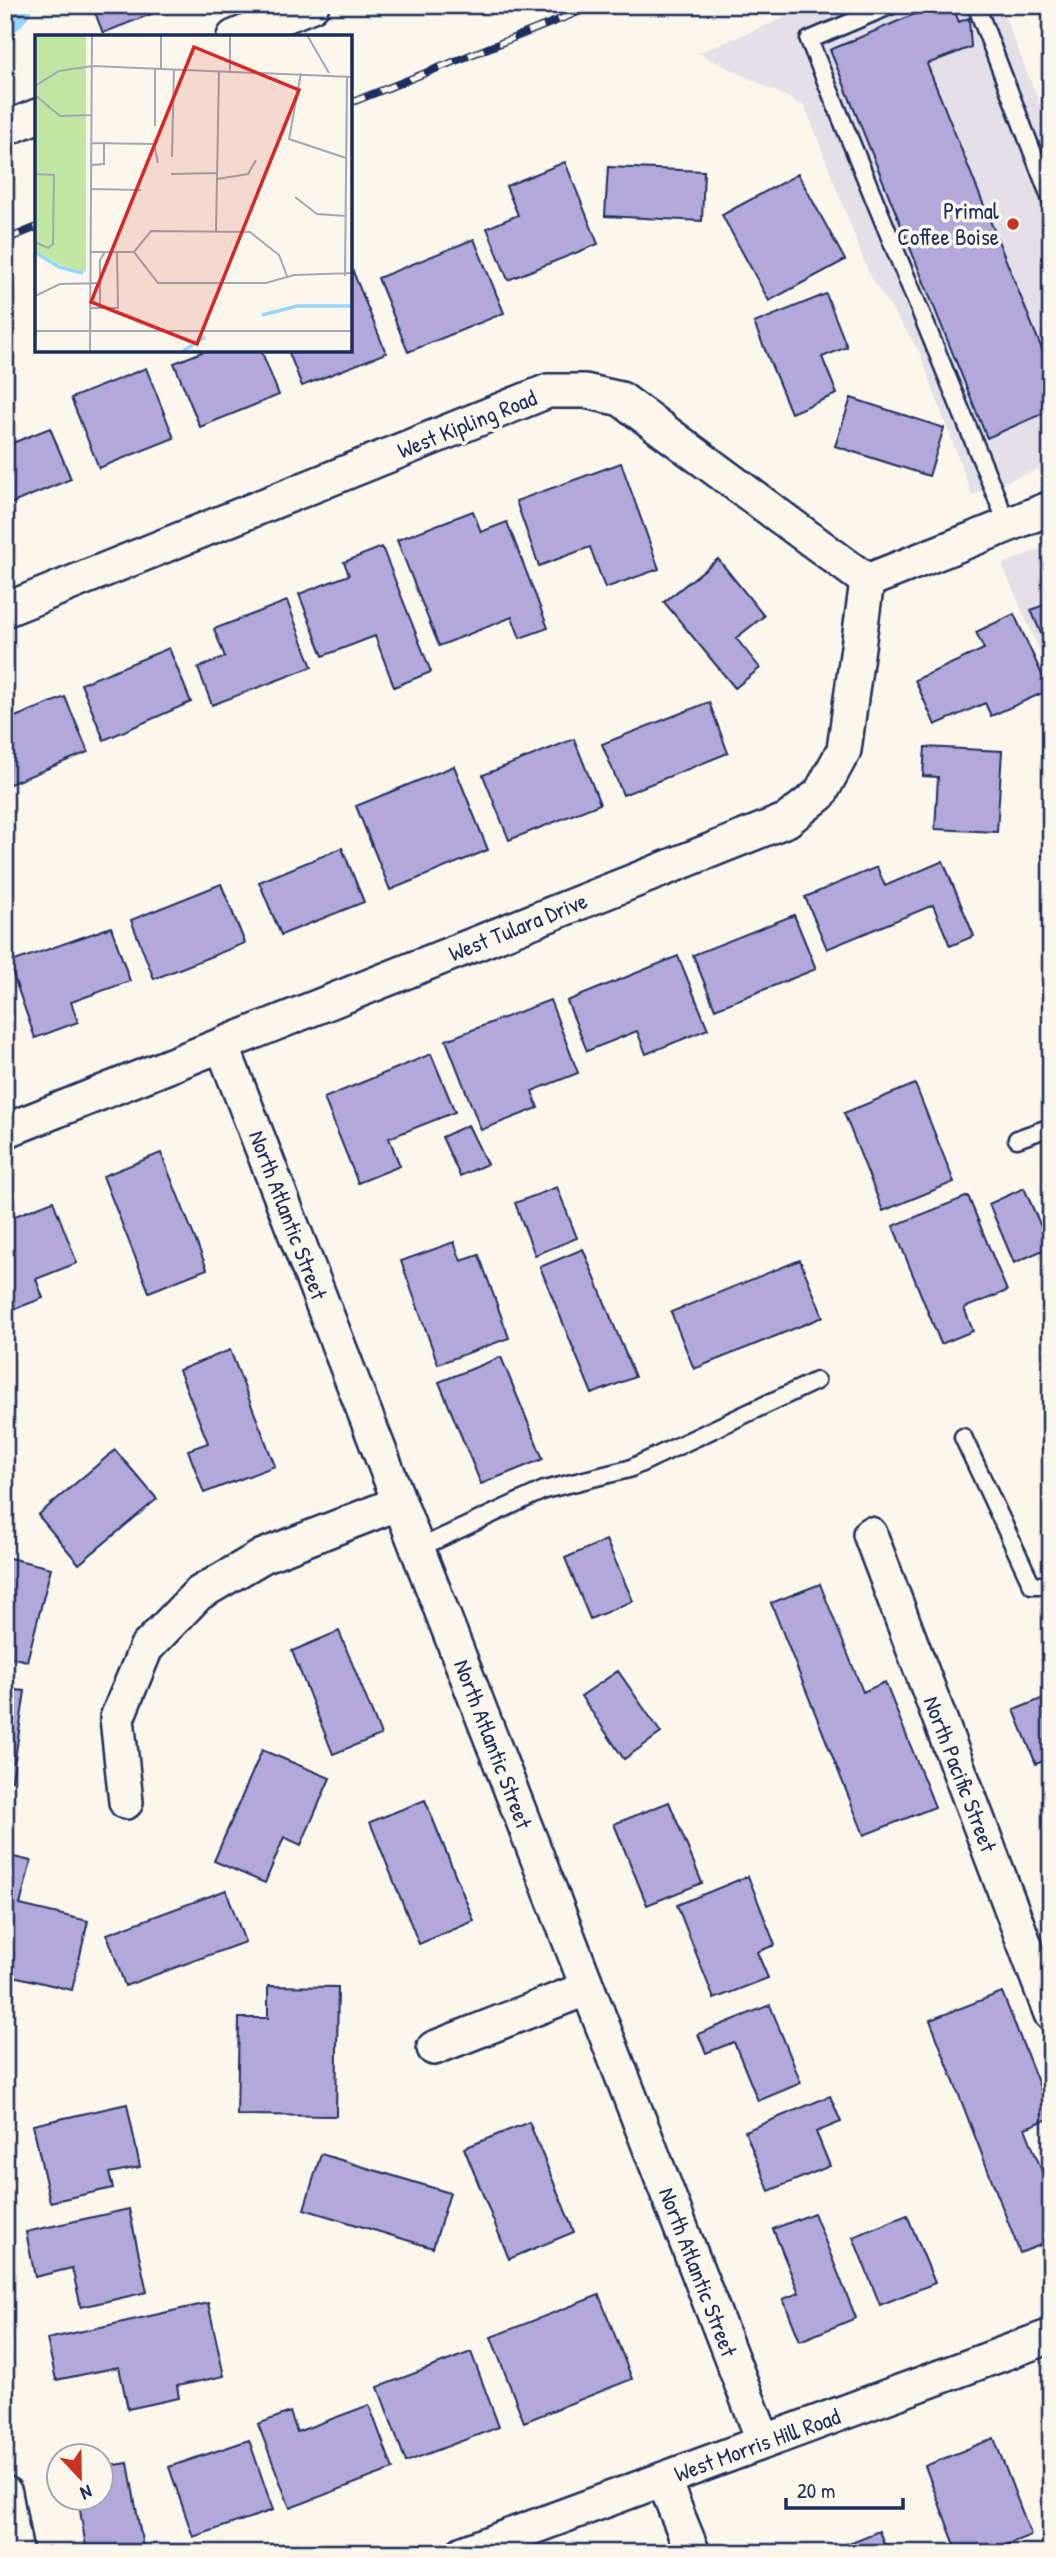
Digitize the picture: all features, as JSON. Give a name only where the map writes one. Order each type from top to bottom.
[{"type":"street","points":[[239,35],[312,5]]},
{"type":"street","points":[[5,129],[35,118]]},
{"type":"street","name":"West Kipling Road","points":[[5,610],[548,391],[585,391],[621,399],[867,581]]},
{"type":"street","points":[[867,581],[1051,508]]},
{"type":"street","name":"West Tulara Drive","points":[[5,1131],[787,820],[820,794],[844,750],[867,581]]},
{"type":"street","name":"North Atlantic Street","points":[[222,1045],[764,2442]]},
{"type":"street","points":[[126,1802],[117,1718],[146,1648],[198,1594],[263,1556],[399,1503]]},
{"type":"street","name":"North Pacific Street","points":[[870,1534],[1051,2014]]},
{"type":"street","points":[[434,2048],[588,1989]]},
{"type":"street","name":"West Morris Hill Road","points":[[463,2553],[1051,2336]]},
{"type":"street","points":[[663,2479],[693,2553]]},
{"type":"street","points":[[5,2493],[16,2553]]},
{"type":"lane","points":[[892,5],[809,40],[1008,525]]},
{"type":"lane","points":[[976,5],[1050,197]]},
{"type":"lane","points":[[1017,1139],[1051,1127]]},
{"type":"lane","points":[[417,1549],[544,1490],[629,1469],[816,1381]]},
{"type":"lane","points":[[963,1437],[1032,1585],[1051,1585]]},
{"type":"shaded area","points":[[816,5],[1000,5],[1051,132],[1051,464],[972,495],[919,351],[869,274],[805,106],[698,53]]},
{"type":"shaded area","points":[[1051,545],[1051,678],[1002,564]]},
{"type":"building","points":[[92,5],[174,5],[103,33]]},
{"type":"building","points":[[936,5],[952,5],[959,22],[969,18],[971,47],[927,64],[1051,372],[1051,415],[1046,412],[987,438],[830,50]]},
{"type":"building","points":[[565,162],[598,244],[508,280],[487,228],[518,215],[506,186]]},
{"type":"building","points":[[608,167],[704,171],[702,221],[605,216]]},
{"type":"building","points":[[798,174],[845,260],[769,301],[722,215]]},
{"type":"building","points":[[474,239],[504,313],[408,352],[378,278]]},
{"type":"building","points":[[352,269],[386,353],[302,386],[289,352],[352,352]]},
{"type":"building","points":[[826,294],[847,347],[822,357],[837,394],[791,413],[754,323]]},
{"type":"building","points":[[202,352],[262,352],[279,395],[200,427],[174,363]]},
{"type":"building","points":[[146,368],[174,438],[99,468],[71,398]]},
{"type":"building","points":[[851,398],[944,428],[929,476],[835,446]]},
{"type":"building","points":[[50,428],[71,479],[5,506],[5,446]]},
{"type":"building","points":[[621,463],[659,569],[605,588],[590,547],[539,566],[516,501]]},
{"type":"building","points":[[473,511],[481,532],[507,522],[548,628],[520,638],[512,617],[439,646],[397,540]]},
{"type":"building","points":[[382,547],[431,672],[394,687],[375,636],[323,656],[299,594],[349,575],[344,562]]},
{"type":"building","points":[[718,559],[764,616],[736,638],[760,668],[735,688],[664,602]]},
{"type":"building","points":[[287,601],[312,667],[212,705],[198,668],[225,657],[214,629]]},
{"type":"building","points":[[1051,602],[1051,657],[1031,610]]},
{"type":"building","points":[[1014,614],[1049,690],[991,716],[985,703],[935,725],[915,680],[984,649],[976,632]]},
{"type":"building","points":[[169,648],[191,702],[104,740],[81,684]]},
{"type":"building","points":[[65,697],[88,752],[5,786],[5,721]]},
{"type":"building","points":[[709,702],[728,753],[623,795],[602,744]]},
{"type":"building","points":[[574,739],[600,804],[509,840],[483,775]]},
{"type":"building","points":[[925,747],[1002,751],[997,832],[935,829],[938,777],[923,776]]},
{"type":"building","points":[[454,766],[488,850],[390,890],[356,806]]},
{"type":"building","points":[[342,848],[364,902],[281,935],[259,882]]},
{"type":"building","points":[[943,861],[974,936],[950,946],[933,905],[827,949],[805,897],[877,867],[885,886]]},
{"type":"building","points":[[221,884],[245,943],[154,979],[131,920]]},
{"type":"building","points":[[794,915],[816,969],[715,1009],[693,955]]},
{"type":"building","points":[[111,927],[130,981],[71,1002],[78,1022],[35,1038],[9,963]]},
{"type":"building","points":[[678,956],[708,1029],[646,1054],[637,1031],[587,1051],[567,1001]]},
{"type":"building","points":[[550,1000],[578,1073],[532,1091],[538,1108],[481,1130],[446,1040]]},
{"type":"building","points":[[431,1054],[455,1112],[389,1138],[400,1166],[358,1183],[324,1098]]},
{"type":"building","points":[[915,1084],[954,1182],[883,1211],[844,1113]]},
{"type":"building","points":[[468,1125],[487,1164],[460,1176],[442,1137]]},
{"type":"building","points":[[161,1153],[207,1269],[149,1292],[103,1176]]},
{"type":"building","points":[[557,1187],[577,1238],[535,1255],[515,1203]]},
{"type":"building","points":[[1024,1188],[1050,1247],[1014,1263],[989,1204]]},
{"type":"building","points":[[968,1196],[1007,1291],[964,1308],[973,1331],[941,1344],[893,1226]]},
{"type":"building","points":[[53,1201],[77,1263],[36,1279],[43,1298],[15,1309],[5,1285],[5,1220]]},
{"type":"building","points":[[454,1242],[461,1261],[479,1255],[509,1338],[438,1364],[401,1261]]},
{"type":"building","points":[[583,1249],[635,1377],[592,1394],[540,1267]]},
{"type":"building","points":[[800,1260],[823,1317],[694,1369],[671,1312]]},
{"type":"building","points":[[230,1350],[275,1466],[204,1493],[188,1450],[208,1443],[179,1370]]},
{"type":"building","points":[[501,1357],[543,1459],[481,1484],[439,1382]]},
{"type":"building","points":[[115,1450],[157,1499],[79,1564],[38,1515]]},
{"type":"building","points":[[606,1540],[633,1601],[590,1619],[565,1558]]},
{"type":"building","points":[[5,1557],[51,1568],[27,1661],[5,1656]]},
{"type":"building","points":[[820,1584],[863,1692],[885,1682],[935,1807],[864,1835],[771,1603]]},
{"type":"building","points":[[339,1631],[381,1735],[333,1754],[292,1651]]},
{"type":"building","points":[[618,1671],[661,1733],[624,1759],[581,1696]]},
{"type":"building","points":[[5,1689],[25,1691],[12,1780],[5,1779]]},
{"type":"building","points":[[1051,1695],[1051,1758],[1036,1764],[1014,1710]]},
{"type":"building","points":[[262,1750],[330,1778],[301,1845],[284,1837],[265,1883],[214,1861]]},
{"type":"building","points":[[425,1800],[474,1921],[419,1944],[370,1822]]},
{"type":"building","points":[[669,1802],[702,1883],[647,1905],[614,1824]]},
{"type":"building","points":[[5,1855],[31,1861],[20,1905],[88,1921],[72,1990],[5,1974]]},
{"type":"building","points":[[748,1876],[775,1945],[757,1952],[768,1978],[714,1999],[677,1905]]},
{"type":"building","points":[[226,1890],[245,1942],[125,1986],[107,1934]]},
{"type":"building","points":[[268,1986],[338,1987],[336,2116],[237,2115],[239,2018],[268,2018]]},
{"type":"building","points":[[1002,1992],[1051,2115],[1051,2118],[1025,2128],[1051,2194],[1051,2241],[1020,2253],[930,2020]]},
{"type":"building","points":[[770,2005],[801,2083],[758,2101],[734,2042],[706,2053],[698,2034]]},
{"type":"building","points":[[830,2096],[841,2122],[816,2132],[830,2166],[769,2191],[745,2131]]},
{"type":"building","points":[[127,2104],[140,2167],[109,2173],[113,2188],[50,2202],[33,2125]]},
{"type":"building","points":[[529,2122],[574,2232],[509,2259],[464,2148]]},
{"type":"building","points":[[321,2154],[450,2193],[433,2248],[304,2209]]},
{"type":"building","points":[[129,2209],[147,2292],[81,2307],[72,2268],[35,2277],[26,2232]]},
{"type":"building","points":[[814,2213],[856,2318],[800,2341],[783,2299],[799,2293],[773,2229]]},
{"type":"building","points":[[907,2215],[935,2283],[880,2305],[853,2237]]},
{"type":"building","points":[[599,2295],[632,2379],[524,2422],[491,2337]]},
{"type":"building","points":[[208,2303],[224,2376],[177,2386],[179,2398],[128,2409],[119,2367],[56,2380],[47,2339]]},
{"type":"building","points":[[471,2352],[499,2427],[406,2462],[378,2387]]},
{"type":"building","points":[[369,2405],[393,2469],[290,2508],[258,2424],[290,2412],[297,2432]]},
{"type":"building","points":[[994,2438],[1031,2535],[985,2553],[958,2553],[925,2466]]},
{"type":"building","points":[[249,2440],[273,2510],[193,2537],[169,2467]]},
{"type":"building","points":[[128,2463],[144,2553],[87,2553],[80,2512],[116,2512],[116,2465]]},
{"type":"building","points":[[879,2531],[888,2553],[824,2553]]},
{"type":"waterway","points":[[5,13],[11,5]]},
{"type":"railway","points":[[352,102],[596,5]]},
{"type":"railway","points":[[5,240],[35,228]]},
{"type":"place","name":"Primal Coffee Boise","points":[[1013,224]]}]
